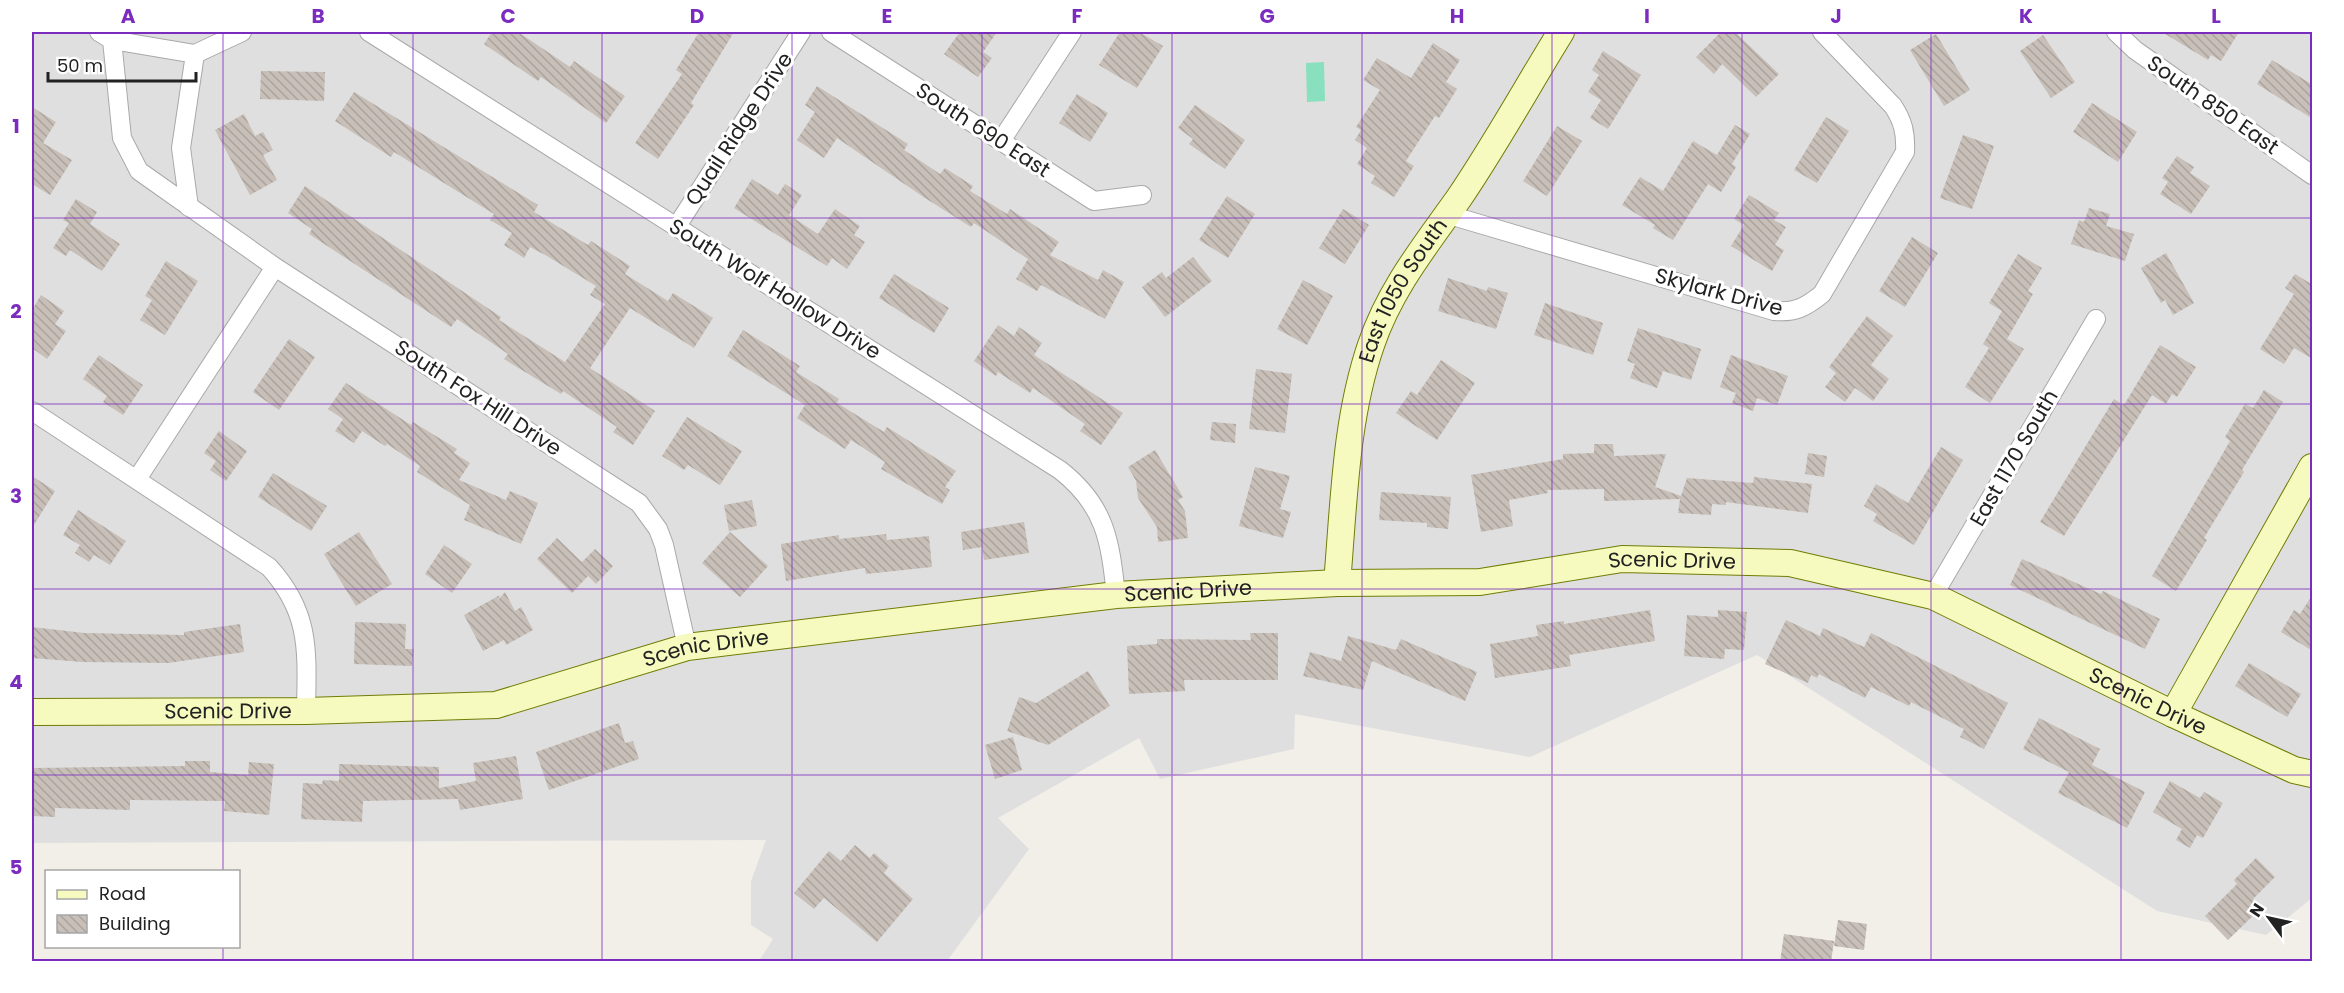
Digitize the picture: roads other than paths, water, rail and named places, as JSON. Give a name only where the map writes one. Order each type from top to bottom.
[{"type":"street","points":[[106,36],[195,54],[242,32]]},
{"type":"street","name":"South Wolf Hollow Drive","points":[[369,32],[1073,480],[1094,505],[1108,534],[1116,595]]},
{"type":"street","name":"Quail Ridge Drive","points":[[676,226],[801,32]]},
{"type":"street","name":"South 690 East","points":[[831,32],[1094,201],[1142,195]]},
{"type":"street","points":[[1001,141],[1072,32]]},
{"type":"street","name":"East 1050 South","points":[[1337,583],[1351,434],[1360,381],[1371,345],[1390,300],[1408,267],[1446,214],[1561,32]]},
{"type":"street","name":"Skylark Drive","points":[[1446,214],[1774,311],[1790,312],[1805,307],[1822,294],[1905,152],[1906,136],[1902,120],[1893,106],[1822,32]]},
{"type":"street","name":"South 850 East","points":[[2116,32],[2135,50],[2313,175]]},
{"type":"street","name":"South Fox Hill Drive","points":[[106,36],[119,119],[128,155],[139,171],[275,267],[639,503],[654,522],[664,545],[687,647]]},
{"type":"street","points":[[189,207],[181,148],[195,54]]},
{"type":"street","points":[[138,479],[275,267]]},
{"type":"street","name":"East 1170 South","points":[[1933,596],[2096,319]]},
{"type":"street","points":[[32,411],[255,555],[285,585],[303,624],[306,647],[306,711]]},
{"type":"street","points":[[2173,714],[2313,467]]},
{"type":"street","name":"Scenic Drive","points":[[32,712],[306,711],[496,705],[687,647],[1116,595],[1337,583],[1480,582],[1622,559],[1790,563],[1933,596],[2173,714],[2294,770],[2313,774]]}]
